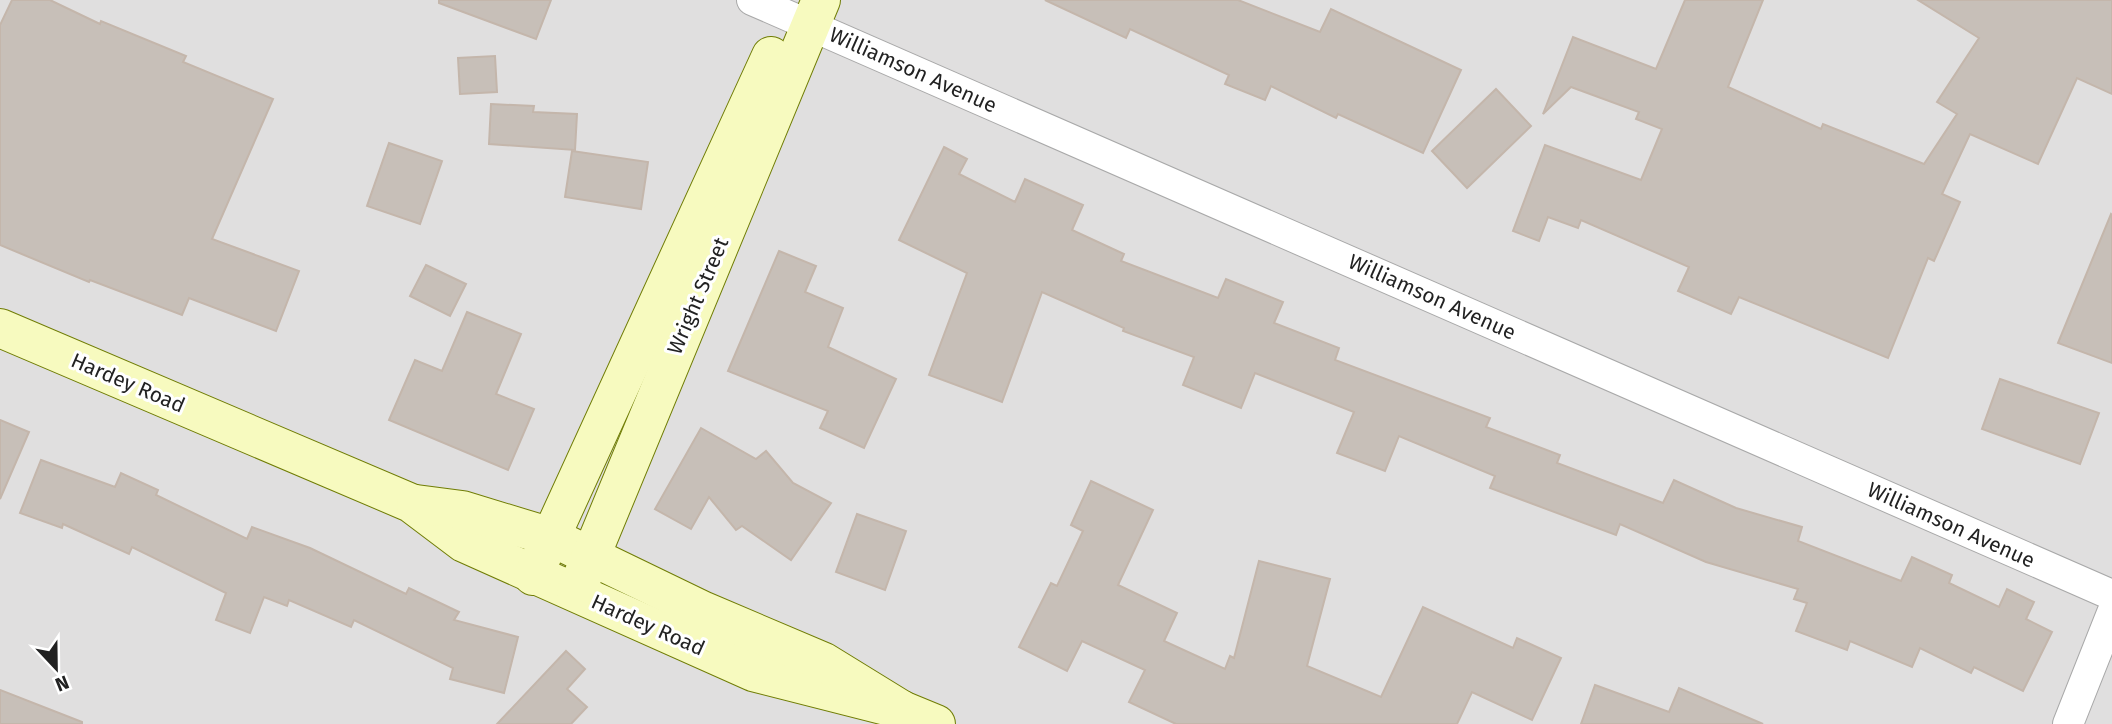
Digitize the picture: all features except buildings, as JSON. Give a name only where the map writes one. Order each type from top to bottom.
[{"type":"street","name":"Williamson Avenue","points":[[752,0],[804,10],[2112,595]]},
{"type":"street","name":"Wright Street","points":[[533,576],[804,10]]},
{"type":"street","name":"Wright Street","points":[[576,592],[804,10]]},
{"type":"street","name":"Hardey Road","points":[[0,328],[411,503],[464,543],[753,672],[902,710],[936,724]]},
{"type":"street","name":"Hardey Road","points":[[411,503],[462,510],[551,537],[824,662],[902,710]]},
{"type":"street","points":[[2068,724],[2112,613]]},
{"type":"shaded area","points":[[0,0],[2112,0],[2112,724],[0,724]]}]
